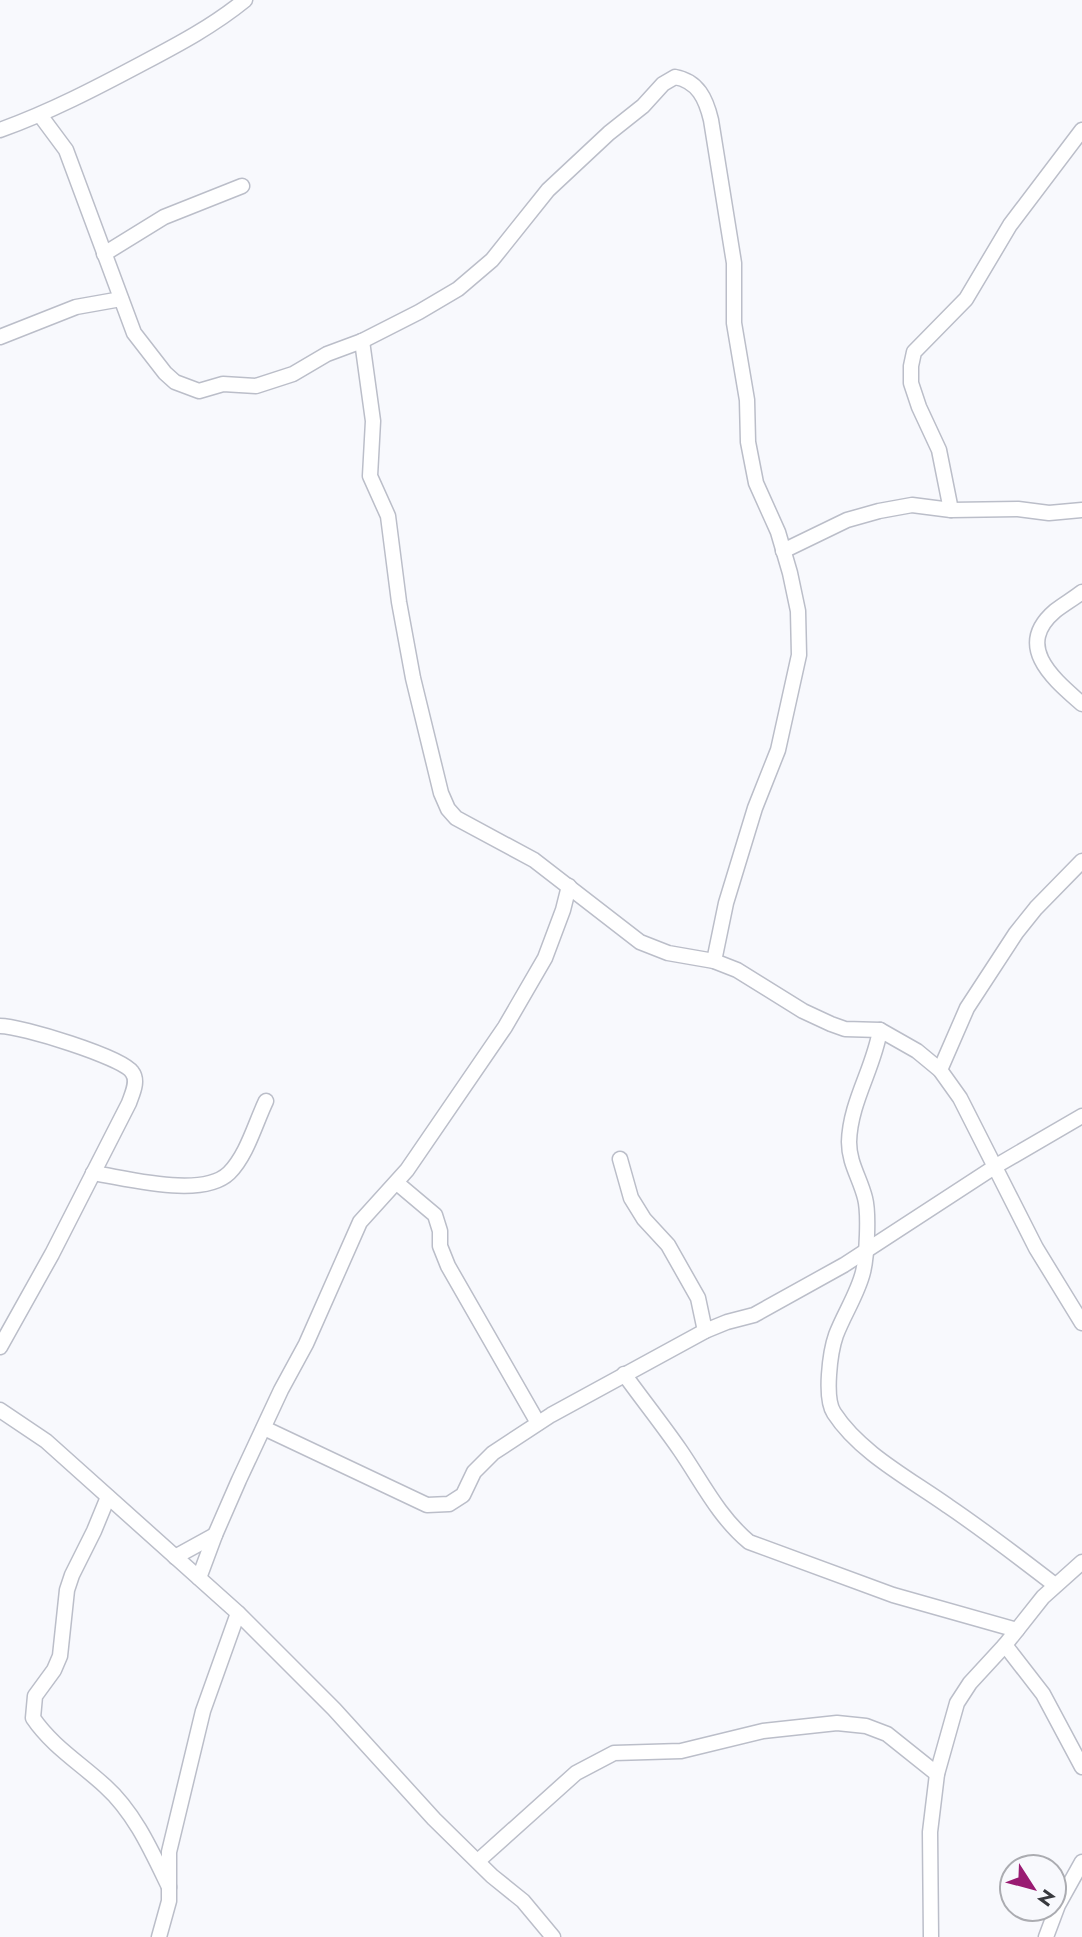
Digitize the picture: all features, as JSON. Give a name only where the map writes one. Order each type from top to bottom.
[{"type":"street","points":[[0,130],[40,115],[205,30],[245,0]]},
{"type":"street","points":[[40,115],[66,150],[134,333],[175,382],[199,391],[223,384],[257,386],[293,373],[327,354],[362,341],[419,312],[458,289],[492,260],[548,190],[663,85],[675,77],[685,79],[695,87],[706,101],[734,264],[734,323],[747,400],[748,442],[756,483],[778,532],[798,611],[799,655],[778,750],[755,808],[726,903],[714,961]]},
{"type":"street","points":[[951,510],[939,450],[911,383],[911,366],[915,352],[967,299],[1010,225],[1082,130]]},
{"type":"street","points":[[104,254],[164,217],[242,186]]},
{"type":"street","points":[[0,337],[76,307],[121,299]]},
{"type":"street","points":[[362,341],[373,421],[370,476],[388,516],[399,603],[413,678],[441,793],[448,809],[456,818],[534,860],[640,942],[668,953],[714,961],[737,970],[803,1011],[831,1024],[845,1030],[880,1030],[917,1051],[940,1070],[960,1098],[1035,1248],[1082,1323]]},
{"type":"street","points":[[783,551],[847,520],[912,505],[951,510],[1018,509],[1049,513],[1082,510]]},
{"type":"street","points":[[1082,592],[1054,612],[1044,625],[1038,648],[1039,658],[1049,675],[1082,704]]},
{"type":"street","points":[[940,1070],[967,1008],[1016,933],[1036,908],[1082,862]]},
{"type":"street","points":[[199,1578],[215,1535],[306,1344],[360,1222],[397,1183],[505,1027],[545,958],[569,886]]},
{"type":"street","points":[[0,1026],[37,1032],[122,1063],[134,1074],[135,1082],[129,1103],[52,1254],[0,1347]]},
{"type":"street","points":[[880,1030],[877,1051],[858,1096],[849,1142],[855,1174],[865,1197],[867,1250],[863,1274],[835,1337],[828,1385],[832,1410],[871,1452],[1055,1585]]},
{"type":"street","points":[[93,1173],[171,1185],[218,1181],[235,1166],[266,1101]]},
{"type":"street","points":[[264,1428],[402,1495],[427,1505],[449,1504],[463,1494],[474,1472],[493,1453],[538,1423],[705,1331],[754,1315],[844,1265],[996,1166],[1082,1116]]},
{"type":"street","points":[[620,1159],[631,1198],[644,1219],[668,1245],[698,1298],[705,1331]]},
{"type":"street","points":[[397,1183],[435,1215],[440,1231],[440,1246],[453,1276],[538,1423]]},
{"type":"street","points":[[624,1374],[680,1451],[716,1507],[734,1530],[749,1542],[893,1595],[1017,1630]]},
{"type":"street","points":[[0,1410],[46,1441],[238,1613],[334,1709],[421,1805],[492,1876],[523,1902],[553,1937]]},
{"type":"street","points":[[108,1497],[72,1575],[67,1590],[60,1656],[54,1670],[35,1696],[33,1718],[55,1745],[105,1786],[120,1802],[136,1824],[169,1887]]},
{"type":"street","points":[[175,1557],[215,1535]]},
{"type":"street","points":[[931,1937],[930,1832],[937,1774],[957,1703],[970,1684],[1055,1585],[1082,1562]]},
{"type":"street","points":[[159,1937],[169,1901],[169,1852],[203,1711],[238,1613]]},
{"type":"street","points":[[1005,1645],[1042,1694],[1082,1767]]},
{"type":"street","points":[[478,1861],[576,1773],[614,1753],[681,1751],[763,1731],[837,1723],[866,1726],[887,1734],[937,1774]]},
{"type":"street","points":[[1046,1937],[1058,1905],[1082,1862]]}]
